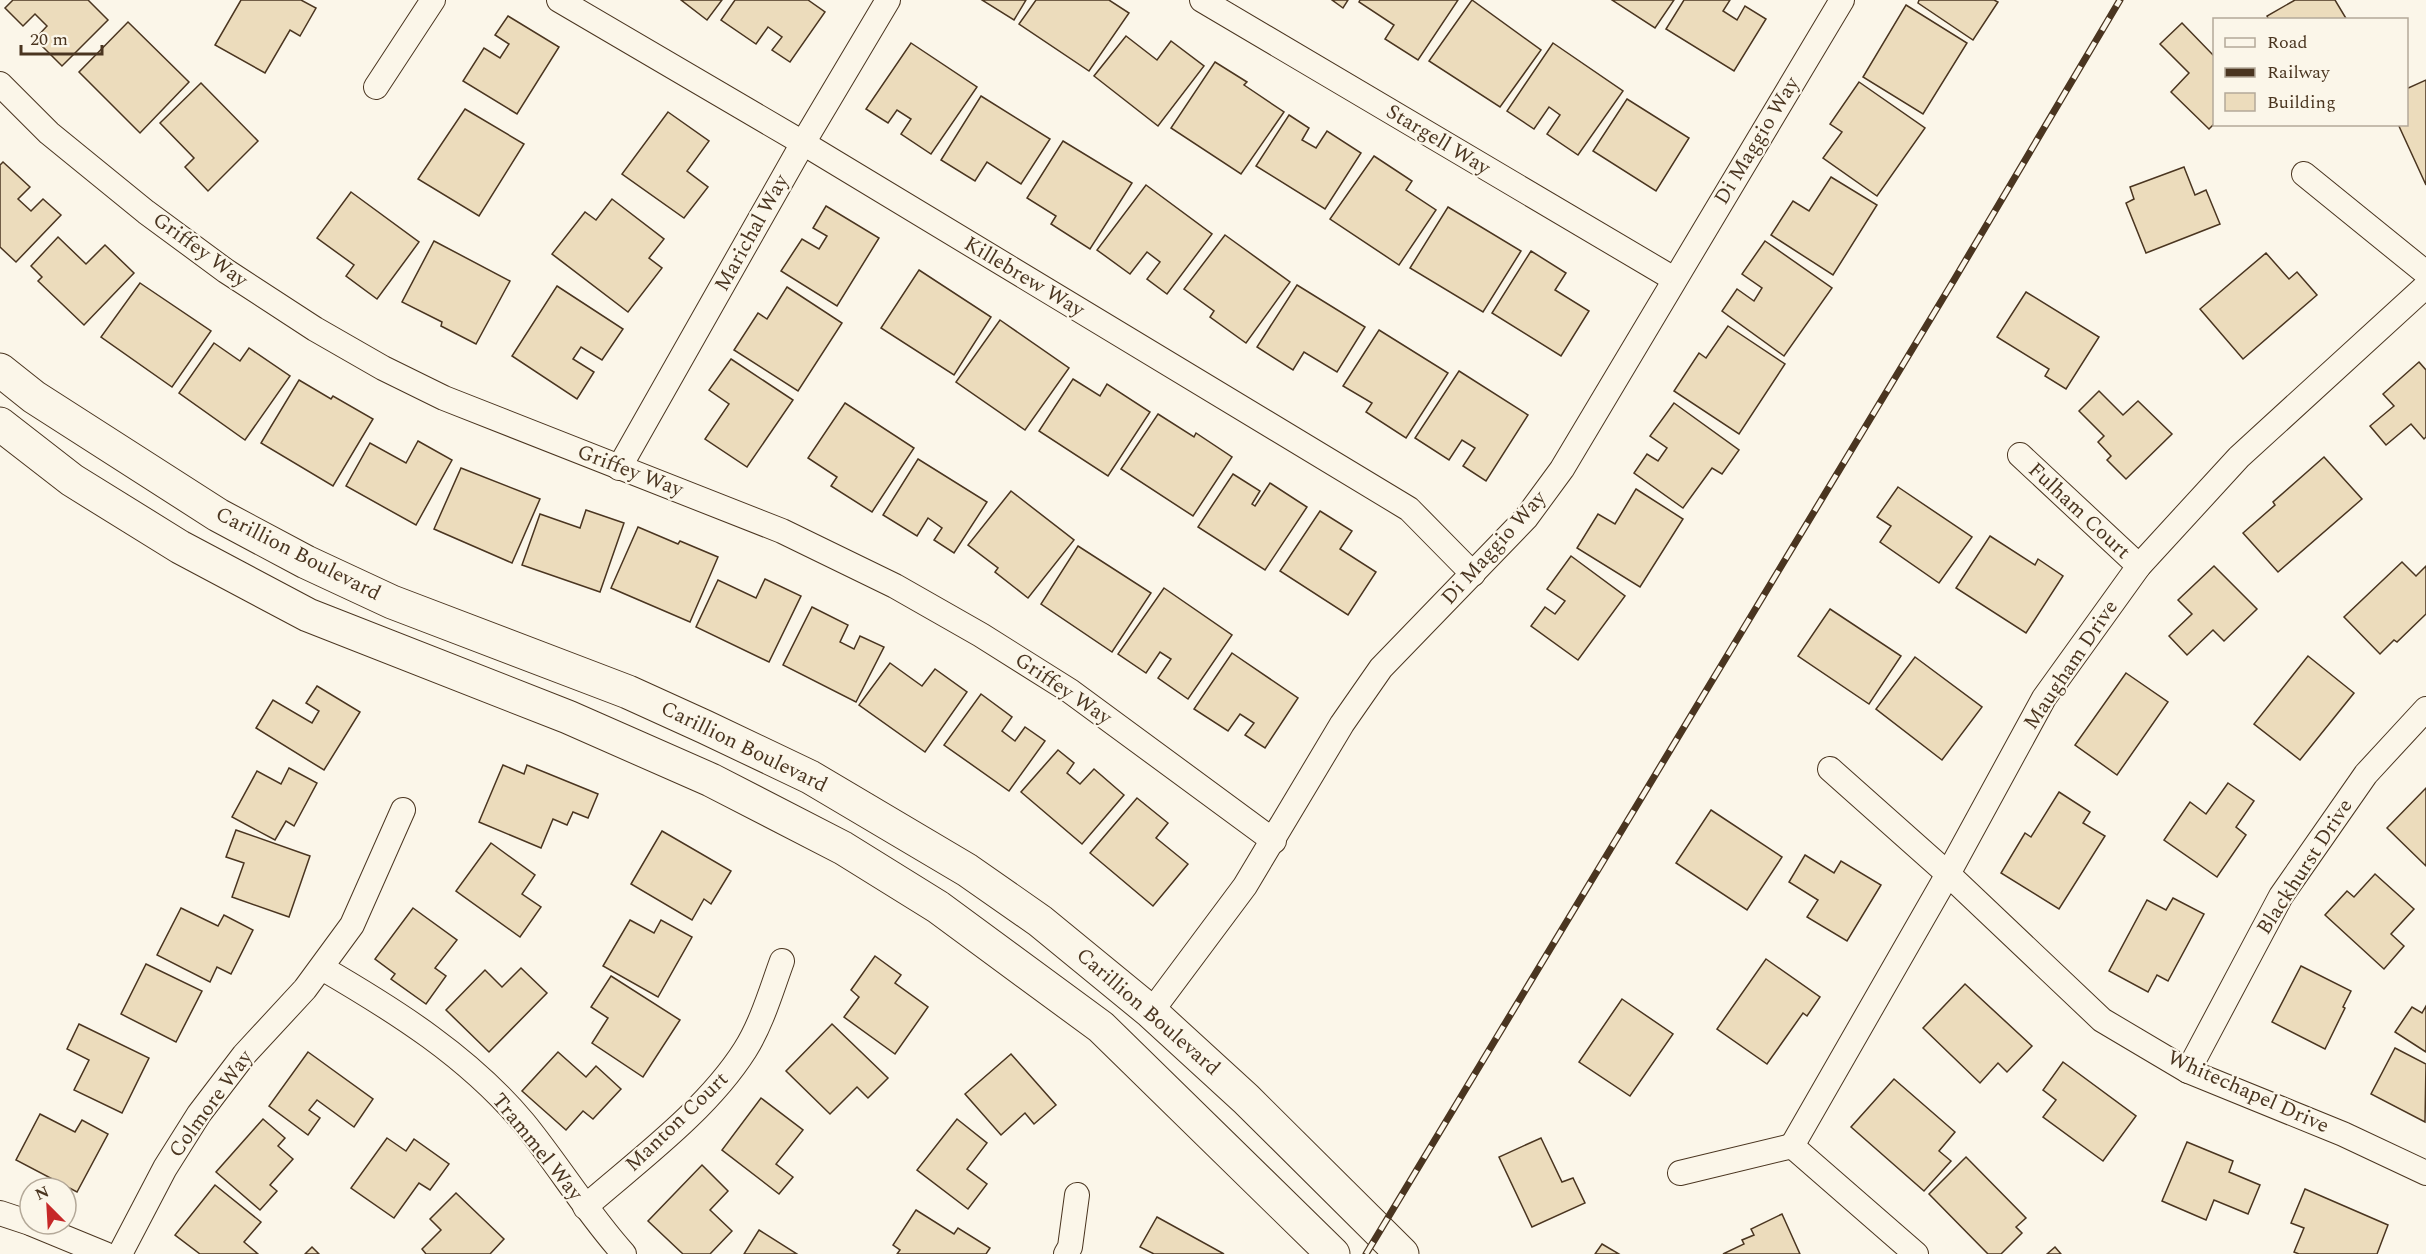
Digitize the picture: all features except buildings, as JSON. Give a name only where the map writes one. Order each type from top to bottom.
[{"type":"street","points":[[376,87],[433,0]]},
{"type":"street","name":"Killebrew Way","points":[[558,0],[803,143],[1409,509],[1473,574]]},
{"type":"street","name":"Marichal Way","points":[[619,468],[803,143],[888,0]]},
{"type":"street","name":"Stargell Way","points":[[1202,0],[1674,279]]},
{"type":"street","name":"Di Maggio Way","points":[[1151,1012],[1245,886],[1342,724],[1381,668],[1526,518],[1562,469],[1842,0]]},
{"type":"street","name":"Griffey Way","points":[[0,84],[49,133],[146,212],[226,272],[315,329],[383,368],[444,398],[782,531],[895,586],[981,634],[1070,691],[1274,841]]},
{"type":"street","points":[[2304,174],[2426,273]]},
{"type":"street","name":"Maugham Drive","points":[[1792,1146],[1948,874],[2044,698],[2139,566],[2240,457],[2426,286]]},
{"type":"street","name":"Carillion Boulevard","points":[[0,370],[34,397],[200,503],[306,561],[392,602],[628,692],[810,777],[967,870],[1040,921],[1151,1012],[1246,1098],[1402,1254]]},
{"type":"street","name":"Carillion Boulevard","points":[[0,424],[72,480],[180,548],[308,615],[568,717],[711,780],[843,848],[900,883],[957,920],[1101,1027],[1333,1254]]},
{"type":"street","name":"Fulham Court","points":[[2020,455],[2139,566]]},
{"type":"street","name":"Blackhurst Drive","points":[[2188,1071],[2282,896],[2366,774],[2426,709]]},
{"type":"street","name":"Whitechapel Drive","points":[[1830,769],[1948,874],[2102,1020],[2188,1071],[2343,1134],[2426,1173]]},
{"type":"street","name":"Colmore Way","points":[[120,1254],[165,1168],[199,1114],[244,1055],[322,968],[352,925],[403,810]]},
{"type":"street","name":"Manton Court","points":[[585,1206],[699,1107],[728,1076],[747,1048],[760,1021],[782,961]]},
{"type":"street","name":"Trammel Way","points":[[322,968],[383,1004],[442,1044],[473,1071],[523,1122],[585,1206],[624,1254]]},
{"type":"street","points":[[1680,1173],[1792,1146],[1916,1254]]},
{"type":"street","points":[[1066,1254],[1070,1247],[1077,1195]]},
{"type":"street","points":[[0,1214],[18,1220]]},
{"type":"street","points":[[61,1236],[105,1254]]},
{"type":"railway","points":[[1366,1254],[1954,280],[2120,0]]}]
